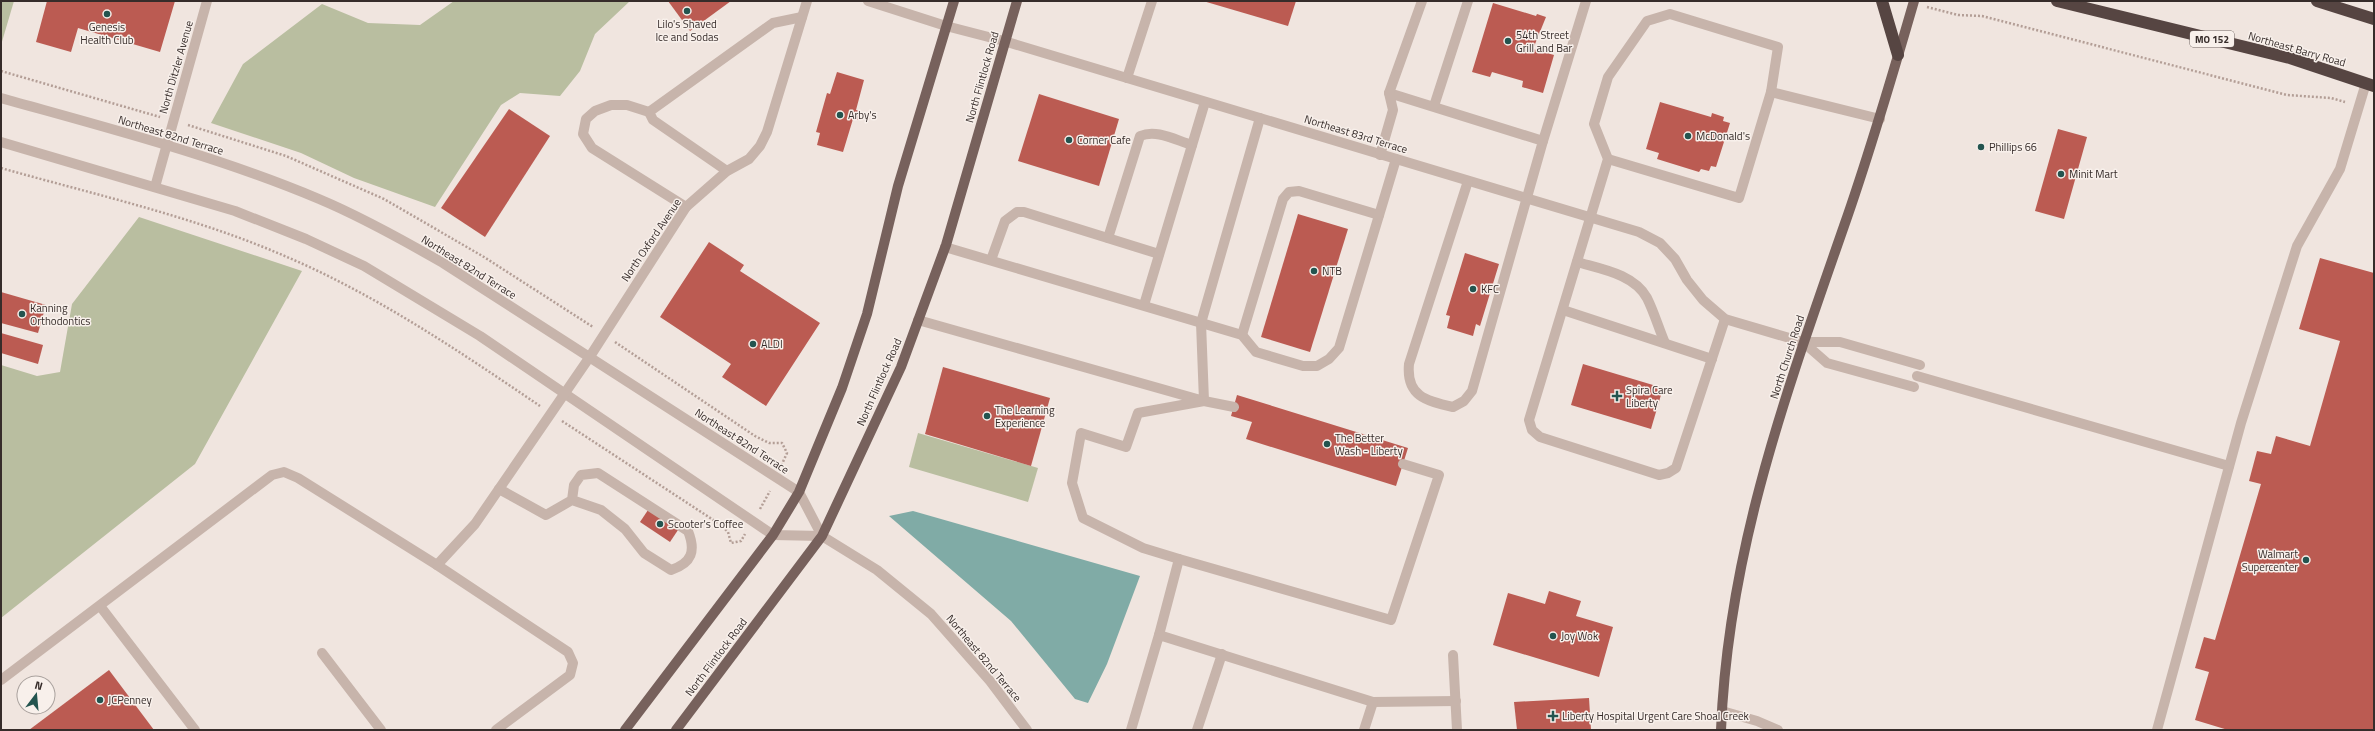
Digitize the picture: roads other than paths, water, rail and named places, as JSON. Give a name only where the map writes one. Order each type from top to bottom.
[{"type":"highway","points":[[1882,1],[1898,55]]},
{"type":"highway","name":"Northeast Barry Road","points":[[2057,1],[2290,58],[2370,85]]},
{"type":"highway","points":[[2317,1],[2374,19]]},
{"type":"main road","points":[[625,730],[774,535],[800,492],[842,388],[867,314],[898,186],[954,1]]},
{"type":"main road","name":"North Flintlock Road","points":[[676,730],[822,536],[901,367],[945,247],[1004,41],[1017,1]]},
{"type":"main road","name":"North Church Road","points":[[1721,730],[1733,606],[1740,566],[1760,482],[1803,342],[1880,119],[1913,2]]},
{"type":"street","name":"North Ditzler Avenue","points":[[155,187],[208,1]]},
{"type":"street","name":"North Oxford Avenue","points":[[437,565],[475,524],[500,489],[564,393],[590,358],[686,207],[727,171],[749,159],[760,146],[767,132],[807,1]]},
{"type":"street","name":"Northeast 83rd Terrace","points":[[868,1],[946,26],[1004,41],[1639,232],[1660,243],[1674,259],[1687,280],[1703,300],[1725,319],[1803,342]]},
{"type":"street","points":[[1127,78],[1152,1]]},
{"type":"street","points":[[1380,155],[1393,110],[1389,93],[1422,1]]},
{"type":"street","points":[[1434,106],[1468,1]]},
{"type":"street","points":[[1468,181],[1409,364],[1408,379],[1417,394],[1434,403],[1453,407],[1464,401],[1472,391],[1526,198],[1586,1]]},
{"type":"street","points":[[1608,159],[1738,198],[1771,92],[1778,47],[1670,14],[1647,22],[1608,77],[1594,124],[1608,159],[1529,420],[1532,430],[1540,437],[1659,475],[1668,473],[1676,468],[1725,319]]},
{"type":"street","points":[[648,112],[774,23],[802,17]]},
{"type":"street","points":[[2157,730],[2229,466],[2297,246],[2340,169],[2370,85]]},
{"type":"street","points":[[1771,92],[1880,119]]},
{"type":"street","points":[[1389,93],[1543,141]]},
{"type":"street","name":"Northeast 82nd Terrace","points":[[1,98],[248,171],[320,199],[383,229],[443,263],[800,492]]},
{"type":"street","points":[[1144,305],[1205,102]]},
{"type":"street","points":[[686,207],[592,148],[583,134],[586,119],[596,111],[611,105],[626,105],[648,112],[653,120],[727,171]]},
{"type":"street","points":[[1204,402],[1201,322],[1260,118]]},
{"type":"street","points":[[1108,238],[1140,136],[1148,133],[1159,134],[1192,145]]},
{"type":"street","points":[[1,142],[235,211],[306,239],[364,266],[474,333],[774,535],[822,536],[800,492]]},
{"type":"street","points":[[945,247],[1242,335],[1256,352],[1303,366],[1317,366],[1329,359],[1339,348],[1396,159]]},
{"type":"street","points":[[1242,335],[1283,199],[1290,192],[1300,191],[1379,215]]},
{"type":"street","points":[[992,260],[1005,221],[1016,212],[1024,212],[1159,254]]},
{"type":"street","points":[[1577,262],[1619,275],[1639,287],[1646,297],[1665,344]]},
{"type":"street","points":[[1563,310],[1712,359]]},
{"type":"street","points":[[918,320],[1204,402],[1234,407]]},
{"type":"street","points":[[1803,342],[1840,342],[1920,365]]},
{"type":"street","points":[[1803,342],[1827,363],[1914,386]]},
{"type":"street","points":[[1917,376],[2229,466]]},
{"type":"street","points":[[1204,402],[1138,413],[1126,447],[1080,433],[1072,483],[1083,518],[1143,548],[1391,620],[1439,475],[1403,464]]},
{"type":"street","points":[[1,680],[272,475],[284,472],[298,478],[437,565],[568,652],[572,663],[570,675],[496,730]]},
{"type":"street","points":[[500,489],[546,515],[572,500],[601,510],[625,529],[644,553],[671,570],[683,566],[692,555],[692,539],[688,531],[598,473],[581,475],[574,485],[572,500]]},
{"type":"street","name":"Northeast 82nd Terrace","points":[[822,536],[877,570],[931,614],[990,681],[1027,730]]},
{"type":"street","points":[[1131,730],[1180,559]]},
{"type":"street","points":[[100,606],[195,730]]},
{"type":"street","points":[[1159,635],[1373,702],[1456,701]]},
{"type":"street","points":[[322,654],[381,730]]},
{"type":"street","points":[[1197,730],[1222,654]]},
{"type":"street","points":[[1454,655],[1457,730]]},
{"type":"street","points":[[1364,730],[1373,702]]},
{"type":"street","points":[[1722,711],[1757,720],[1778,730]]},
{"type":"water","points":[[913,511],[1140,576],[1107,664],[1088,703],[1075,699],[1011,621],[889,516]]},
{"type":"place","name":"Lilo's Shaved Ice and Sodas","points":[[687,11]]},
{"type":"place","name":"Genesis Health Club","points":[[107,14]]},
{"type":"place","name":"54th Street Grill and Bar","points":[[1508,41]]},
{"type":"place","name":"Arby's","points":[[840,115]]},
{"type":"place","name":"McDonald's","points":[[1688,136]]},
{"type":"place","name":"Corner Cafe","points":[[1069,140]]},
{"type":"place","name":"Phillips 66","points":[[1981,147]]},
{"type":"place","name":"Minit Mart","points":[[2061,174]]},
{"type":"place","name":"NTB","points":[[1314,271]]},
{"type":"place","name":"KFC","points":[[1473,289]]},
{"type":"place","name":"Kanning Orthodontics","points":[[22,314]]},
{"type":"place","name":"ALDI","points":[[753,344]]},
{"type":"place","name":"Spira Care Liberty","points":[[1617,396]]},
{"type":"place","name":"The Learning Experience","points":[[987,416]]},
{"type":"place","name":"The Better Wash - Liberty","points":[[1327,444]]},
{"type":"place","name":"Scooter's Coffee","points":[[660,524]]},
{"type":"place","name":"Walmart Supercenter","points":[[2306,560]]},
{"type":"place","name":"Joy Wok","points":[[1553,636]]},
{"type":"place","name":"JCPenney","points":[[100,700]]},
{"type":"place","name":"Liberty Hospital Urgent Care Shoal Creek","points":[[1553,716]]}]
